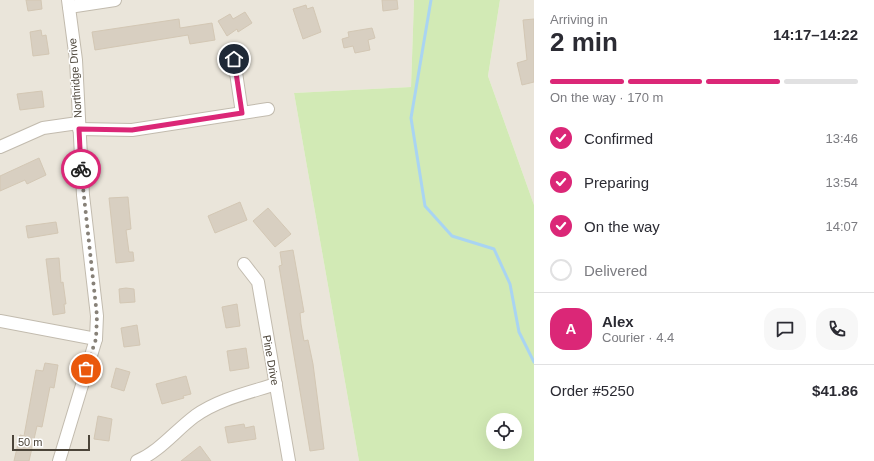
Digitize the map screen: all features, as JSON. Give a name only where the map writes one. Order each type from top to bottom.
[{"type":"street","points":[[69,4],[115,0]]},
{"type":"street","name":"Northridge Drive","points":[[60,461],[96,339],[97,316],[83,195],[78,126],[76,60],[69,4]]},
{"type":"street","points":[[234,59],[242,113]]},
{"type":"street","points":[[0,147],[43,128],[78,126],[132,130],[268,109]]},
{"type":"street","name":"Pine Drive","points":[[244,264],[258,282],[289,461]]},
{"type":"street","points":[[0,321],[96,339]]},
{"type":"street","points":[[137,461],[158,448],[196,415],[225,399],[276,384]]},
{"type":"shaded area","points":[[0,0],[414,0],[411,87],[294,93],[359,461],[0,461]]},
{"type":"shaded area","points":[[500,0],[534,0],[534,205],[488,76]]},
{"type":"green space","points":[[414,0],[500,0],[488,76],[534,205],[534,461],[359,461],[294,93],[411,87]]},
{"type":"building","points":[[26,0],[41,0],[42,9],[28,11]]},
{"type":"building","points":[[382,0],[397,0],[398,9],[383,11]]},
{"type":"building","points":[[306,5],[307,9],[313,7],[321,32],[303,39],[293,9]]},
{"type":"building","points":[[245,12],[252,23],[238,32],[237,29],[227,36],[218,21],[230,14],[233,19]]},
{"type":"building","points":[[179,19],[180,28],[212,23],[215,40],[190,44],[188,35],[95,50],[92,32]]},
{"type":"building","points":[[534,19],[534,82],[522,85],[517,63],[527,60],[523,20]]},
{"type":"building","points":[[372,28],[375,38],[368,40],[370,50],[355,53],[353,46],[344,48],[342,39],[349,37],[348,32]]},
{"type":"building","points":[[41,30],[42,36],[46,35],[49,54],[33,56],[30,32]]},
{"type":"building","points":[[42,91],[44,107],[20,110],[17,94]]},
{"type":"building","points":[[39,158],[46,175],[27,184],[25,180],[0,191],[0,176]]},
{"type":"building","points":[[128,197],[131,229],[126,230],[129,252],[133,252],[134,261],[116,263],[109,198]]},
{"type":"building","points":[[240,202],[247,220],[215,233],[208,216]]},
{"type":"building","points":[[268,208],[291,234],[275,247],[253,221]]},
{"type":"building","points":[[56,222],[58,233],[28,238],[26,226]]},
{"type":"building","points":[[293,250],[304,312],[300,313],[301,324],[304,341],[308,340],[313,364],[324,449],[310,451],[279,266],[282,265],[280,252]]},
{"type":"building","points":[[59,258],[61,283],[63,282],[66,304],[64,304],[65,313],[53,315],[46,259]]},
{"type":"building","points":[[119,289],[134,289],[135,302],[120,303]]},
{"type":"building","points":[[237,304],[240,326],[226,328],[222,307]]},
{"type":"building","points":[[137,325],[140,345],[124,347],[121,328]]},
{"type":"building","points":[[246,348],[249,368],[230,371],[227,351]]},
{"type":"building","points":[[45,363],[58,365],[54,388],[50,387],[42,427],[37,426],[29,461],[14,461],[20,435],[24,436],[36,370],[43,371]]},
{"type":"building","points":[[116,368],[130,372],[124,391],[111,387]]},
{"type":"building","points":[[186,376],[191,394],[183,396],[184,398],[162,404],[156,384]]},
{"type":"building","points":[[98,416],[112,419],[109,441],[94,439]]},
{"type":"building","points":[[244,424],[245,428],[254,426],[256,439],[228,443],[225,427]]},
{"type":"building","points":[[200,446],[211,461],[181,461]]},
{"type":"waterway","points":[[431,0],[411,118],[425,206],[452,236],[494,249],[510,284],[519,332],[534,362]]},
{"type":"way so far","points":[[81,169],[97,316],[96,339],[86,369]]},
{"type":"route","points":[[81,169],[79,129],[121,131],[132,130],[242,113],[234,59]]}]
